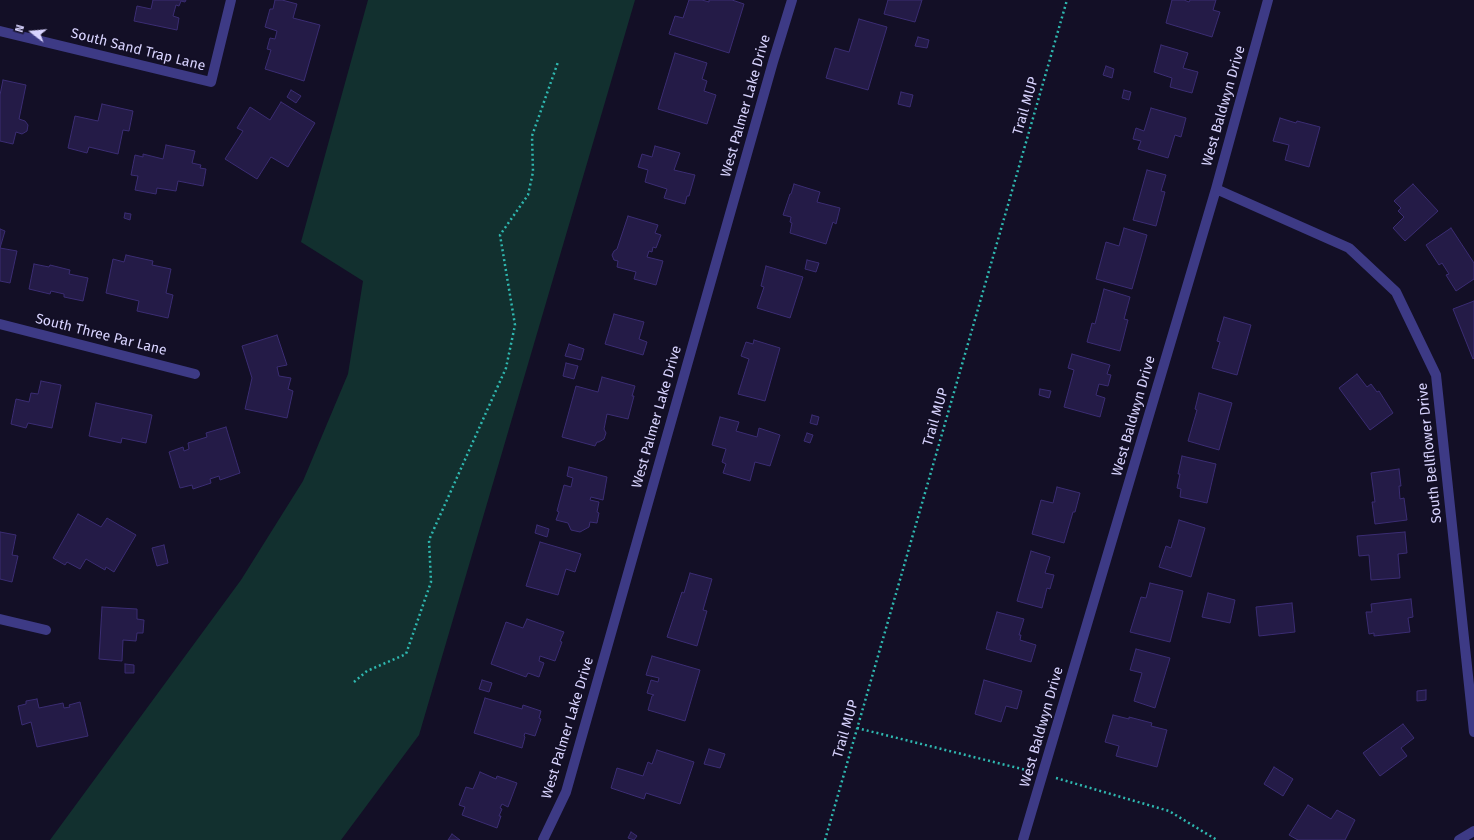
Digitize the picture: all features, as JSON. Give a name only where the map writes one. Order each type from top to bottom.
[{"type":"street","name":"South Sand Trap Lane","points":[[0,31],[211,82],[231,0]]},
{"type":"street","name":"West Palmer Lake Drive","points":[[543,840],[566,792],[772,62],[792,0]]},
{"type":"street","name":"West Baldwyn Drive","points":[[1023,840],[1216,189],[1268,0]]},
{"type":"street","name":"South Bellflower Drive","points":[[1216,189],[1349,248],[1396,292],[1436,375],[1474,732]]},
{"type":"street","name":"South Three Par Lane","points":[[0,324],[195,374]]},
{"type":"street","points":[[0,619],[46,630]]},
{"type":"street","points":[[1459,840],[1474,831]]},
{"type":"path","name":"Trail MUP","points":[[824,840],[1067,0]]},
{"type":"path","points":[[354,682],[366,671],[406,654],[431,582],[429,540],[506,368],[515,324],[500,234],[528,195],[533,172],[532,136],[558,62]]},
{"type":"green space","points":[[368,0],[635,0],[419,735],[341,840],[50,840],[241,580],[303,481],[348,374],[363,281],[301,242]]},
{"type":"building","points":[[153,0],[186,0],[185,2],[181,1],[179,6],[176,5],[173,16],[179,18],[177,30],[134,21],[137,6],[151,9]]},
{"type":"building","points":[[275,0],[282,0],[297,4],[293,18],[320,25],[304,81],[265,69],[271,50],[267,49],[270,38],[275,39],[277,31],[265,27],[270,9],[273,9]]},
{"type":"building","points":[[689,0],[702,0],[709,2],[709,0],[732,0],[744,4],[729,53],[669,34],[675,16],[683,18]]},
{"type":"building","points":[[888,0],[922,0],[915,22],[884,14]]},
{"type":"building","points":[[1172,0],[1184,0],[1189,2],[1190,0],[1216,0],[1213,10],[1220,12],[1212,37],[1166,23]]},
{"type":"building","points":[[859,19],[887,27],[868,90],[826,78],[835,48],[849,52]]},
{"type":"building","points":[[918,37],[929,40],[927,48],[915,46]]},
{"type":"building","points":[[1161,45],[1188,53],[1183,68],[1198,72],[1192,93],[1170,87],[1172,78],[1154,72]]},
{"type":"building","points":[[675,53],[707,63],[702,79],[707,81],[704,91],[716,95],[707,124],[658,109]]},
{"type":"building","points":[[1106,66],[1114,69],[1112,78],[1103,75]]},
{"type":"building","points":[[3,80],[26,85],[19,119],[25,121],[28,125],[27,131],[22,134],[16,132],[13,144],[0,141],[0,95]]},
{"type":"building","points":[[291,90],[301,96],[296,103],[287,97]]},
{"type":"building","points":[[1124,90],[1131,92],[1129,100],[1122,98]]},
{"type":"building","points":[[901,92],[913,95],[910,107],[898,104]]},
{"type":"building","points":[[281,102],[315,123],[288,167],[271,157],[257,179],[225,159],[243,131],[237,128],[250,107],[270,120]]},
{"type":"building","points":[[102,104],[133,111],[129,131],[123,130],[118,154],[89,147],[87,153],[68,148],[75,116],[98,121]]},
{"type":"building","points":[[1151,108],[1186,118],[1181,137],[1175,135],[1168,158],[1138,149],[1141,141],[1133,139],[1136,128],[1144,131]]},
{"type":"building","points":[[1280,118],[1296,123],[1297,121],[1320,127],[1309,167],[1285,160],[1289,145],[1273,141]]},
{"type":"building","points":[[166,145],[195,151],[192,163],[201,165],[200,168],[206,169],[203,186],[178,181],[176,191],[157,188],[156,194],[135,190],[138,176],[131,175],[135,155],[143,157],[143,154],[163,159]]},
{"type":"building","points":[[655,146],[680,153],[674,170],[695,175],[685,204],[664,198],[667,189],[645,182],[648,170],[638,167],[642,154],[652,157]]},
{"type":"building","points":[[1147,170],[1166,175],[1161,191],[1165,192],[1156,226],[1133,220]]},
{"type":"building","points":[[794,184],[820,192],[817,202],[840,208],[836,224],[833,222],[826,244],[790,233],[792,223],[790,222],[791,217],[783,215]]},
{"type":"building","points":[[1413,184],[1438,211],[1405,241],[1393,228],[1404,217],[1398,211],[1401,208],[1394,201]]},
{"type":"building","points":[[125,213],[131,214],[130,220],[124,218]]},
{"type":"building","points":[[628,216],[658,225],[655,233],[661,235],[656,248],[653,247],[652,252],[649,251],[647,257],[663,261],[656,285],[634,279],[636,272],[617,267],[618,261],[614,260],[612,255],[617,249]]},
{"type":"building","points":[[1124,228],[1147,235],[1132,289],[1096,279],[1106,242],[1119,246]]},
{"type":"building","points":[[1451,228],[1474,263],[1474,279],[1456,291],[1446,275],[1449,274],[1442,263],[1439,265],[1426,245]]},
{"type":"building","points":[[0,229],[5,231],[0,248]]},
{"type":"building","points":[[0,248],[17,251],[10,283],[0,281]]},
{"type":"building","points":[[126,255],[153,261],[152,265],[171,269],[166,293],[173,295],[168,318],[137,311],[139,301],[106,293],[113,259],[124,262]]},
{"type":"building","points":[[807,260],[819,263],[816,272],[805,269]]},
{"type":"building","points":[[34,264],[49,267],[50,265],[70,270],[69,274],[88,278],[83,301],[64,297],[64,294],[51,291],[50,294],[29,289]]},
{"type":"building","points":[[766,266],[803,277],[790,318],[757,308],[764,287],[761,286]]},
{"type":"building","points":[[1104,289],[1130,297],[1124,319],[1128,320],[1120,351],[1087,342],[1092,323],[1095,324]]},
{"type":"building","points":[[1474,301],[1474,358],[1473,359],[1453,309]]},
{"type":"building","points":[[614,314],[644,322],[639,339],[647,342],[643,355],[605,344]]},
{"type":"building","points":[[1224,317],[1251,325],[1237,375],[1212,368],[1220,342],[1217,341]]},
{"type":"building","points":[[277,335],[287,365],[277,367],[279,376],[291,378],[288,389],[293,391],[287,418],[245,409],[252,378],[242,346]]},
{"type":"building","points":[[754,340],[780,348],[765,401],[738,394],[749,359],[741,356],[746,342],[753,344]]},
{"type":"building","points":[[569,344],[584,349],[581,360],[565,356]]},
{"type":"building","points":[[1072,354],[1110,365],[1107,374],[1111,375],[1108,386],[1099,384],[1096,395],[1105,398],[1100,417],[1064,407],[1074,370],[1068,368]]},
{"type":"building","points":[[566,363],[578,366],[574,379],[563,376]]},
{"type":"building","points":[[1357,374],[1367,387],[1371,384],[1377,392],[1379,391],[1393,413],[1370,430],[1339,388]]},
{"type":"building","points":[[602,377],[635,386],[628,419],[607,414],[604,429],[606,433],[604,439],[597,442],[595,446],[562,437],[576,386],[598,392]]},
{"type":"building","points":[[41,381],[61,385],[52,428],[28,423],[26,428],[11,424],[16,399],[29,402],[31,393],[38,394]]},
{"type":"building","points":[[1040,389],[1051,391],[1049,398],[1039,395]]},
{"type":"building","points":[[1199,393],[1232,403],[1219,450],[1188,441],[1197,410],[1195,409]]},
{"type":"building","points":[[96,403],[152,415],[146,443],[122,438],[121,443],[89,436]]},
{"type":"building","points":[[812,415],[819,417],[817,425],[810,423]]},
{"type":"building","points":[[720,417],[739,422],[736,431],[757,437],[759,428],[780,435],[770,466],[755,462],[750,481],[723,473],[726,464],[722,462],[726,449],[712,445]]},
{"type":"building","points":[[226,427],[240,473],[220,480],[219,476],[210,479],[211,483],[193,489],[192,485],[180,488],[169,452],[183,447],[184,451],[189,449],[188,443],[207,437],[206,433]]},
{"type":"building","points":[[807,433],[813,435],[810,443],[804,441]]},
{"type":"building","points":[[1182,456],[1216,464],[1207,503],[1180,497],[1181,489],[1177,488]]},
{"type":"building","points":[[569,467],[607,477],[603,500],[591,497],[590,500],[599,502],[597,523],[590,522],[589,527],[580,532],[571,530],[568,523],[556,520],[564,485],[571,487],[573,478],[567,476]]},
{"type":"building","points":[[1399,469],[1401,486],[1399,486],[1400,499],[1404,498],[1407,520],[1375,524],[1372,502],[1375,502],[1371,473]]},
{"type":"building","points":[[1057,487],[1080,493],[1064,543],[1032,534],[1041,500],[1053,503]]},
{"type":"building","points":[[78,514],[101,527],[107,518],[136,535],[114,572],[106,567],[105,570],[86,559],[80,569],[67,562],[65,565],[53,558]]},
{"type":"building","points":[[1179,520],[1205,528],[1191,577],[1159,567],[1166,546],[1171,548]]},
{"type":"building","points":[[537,525],[549,529],[547,537],[535,533]]},
{"type":"building","points":[[0,532],[16,535],[12,555],[18,556],[12,582],[0,579]]},
{"type":"building","points":[[1405,532],[1407,553],[1398,554],[1400,578],[1371,580],[1369,555],[1359,556],[1357,536]]},
{"type":"building","points":[[540,542],[581,554],[575,572],[566,569],[558,595],[526,586]]},
{"type":"building","points":[[164,545],[168,563],[157,566],[152,548]]},
{"type":"building","points":[[1031,551],[1050,557],[1045,573],[1054,575],[1050,589],[1047,588],[1042,608],[1017,601]]},
{"type":"building","points":[[690,573],[712,579],[703,610],[707,611],[697,646],[667,637]]},
{"type":"building","points":[[1150,583],[1183,591],[1170,642],[1130,632],[1141,597],[1146,598]]},
{"type":"building","points":[[1208,593],[1235,600],[1230,623],[1202,617]]},
{"type":"building","points":[[1411,599],[1413,617],[1408,618],[1410,632],[1374,636],[1374,633],[1369,634],[1366,612],[1372,612],[1371,604]]},
{"type":"building","points":[[1292,603],[1295,632],[1259,636],[1256,607]]},
{"type":"building","points":[[102,607],[137,609],[137,619],[144,620],[143,633],[137,633],[136,641],[123,640],[122,661],[99,659]]},
{"type":"building","points":[[997,612],[1024,619],[1019,635],[1021,635],[1020,640],[1036,645],[1031,662],[986,649]]},
{"type":"building","points":[[527,619],[564,632],[555,661],[540,656],[539,661],[544,663],[539,677],[528,673],[526,677],[491,664],[506,622],[523,628]]},
{"type":"building","points":[[1136,649],[1170,658],[1155,708],[1134,701],[1142,673],[1130,670]]},
{"type":"building","points":[[652,656],[700,670],[685,721],[648,710],[652,696],[654,695],[647,693],[651,680],[658,682],[659,678],[646,675]]},
{"type":"building","points":[[125,664],[134,665],[134,673],[125,673]]},
{"type":"building","points":[[482,680],[492,683],[489,692],[479,689]]},
{"type":"building","points":[[984,680],[1022,691],[1017,709],[1006,706],[1001,722],[975,714]]},
{"type":"building","points":[[1426,690],[1426,700],[1417,701],[1417,691]]},
{"type":"building","points":[[485,698],[522,709],[523,705],[541,711],[539,718],[541,719],[535,736],[525,733],[522,748],[474,733]]},
{"type":"building","points":[[37,699],[39,708],[63,703],[64,708],[80,702],[88,736],[37,747],[31,722],[22,725],[18,706],[26,704],[26,701]]},
{"type":"building","points":[[1113,715],[1129,719],[1129,717],[1152,723],[1151,726],[1167,730],[1157,767],[1116,756],[1119,746],[1105,742]]},
{"type":"building","points":[[1403,724],[1414,738],[1401,748],[1407,756],[1380,776],[1363,753]]},
{"type":"building","points":[[709,749],[725,754],[720,768],[704,764]]},
{"type":"building","points":[[657,750],[694,762],[680,804],[646,793],[644,799],[611,788],[617,768],[643,776],[648,762],[652,764]]},
{"type":"building","points":[[1274,767],[1293,779],[1283,796],[1264,784]]},
{"type":"building","points":[[480,772],[496,779],[497,776],[517,783],[508,807],[502,804],[500,808],[502,809],[499,816],[501,816],[497,828],[462,815],[465,807],[459,805],[466,787],[473,789]]},
{"type":"building","points":[[1308,805],[1331,819],[1337,810],[1355,820],[1345,840],[1298,840],[1289,835]]},
{"type":"building","points":[[631,832],[637,836],[634,840],[628,838]]},
{"type":"building","points":[[452,834],[460,840],[448,840]]}]
